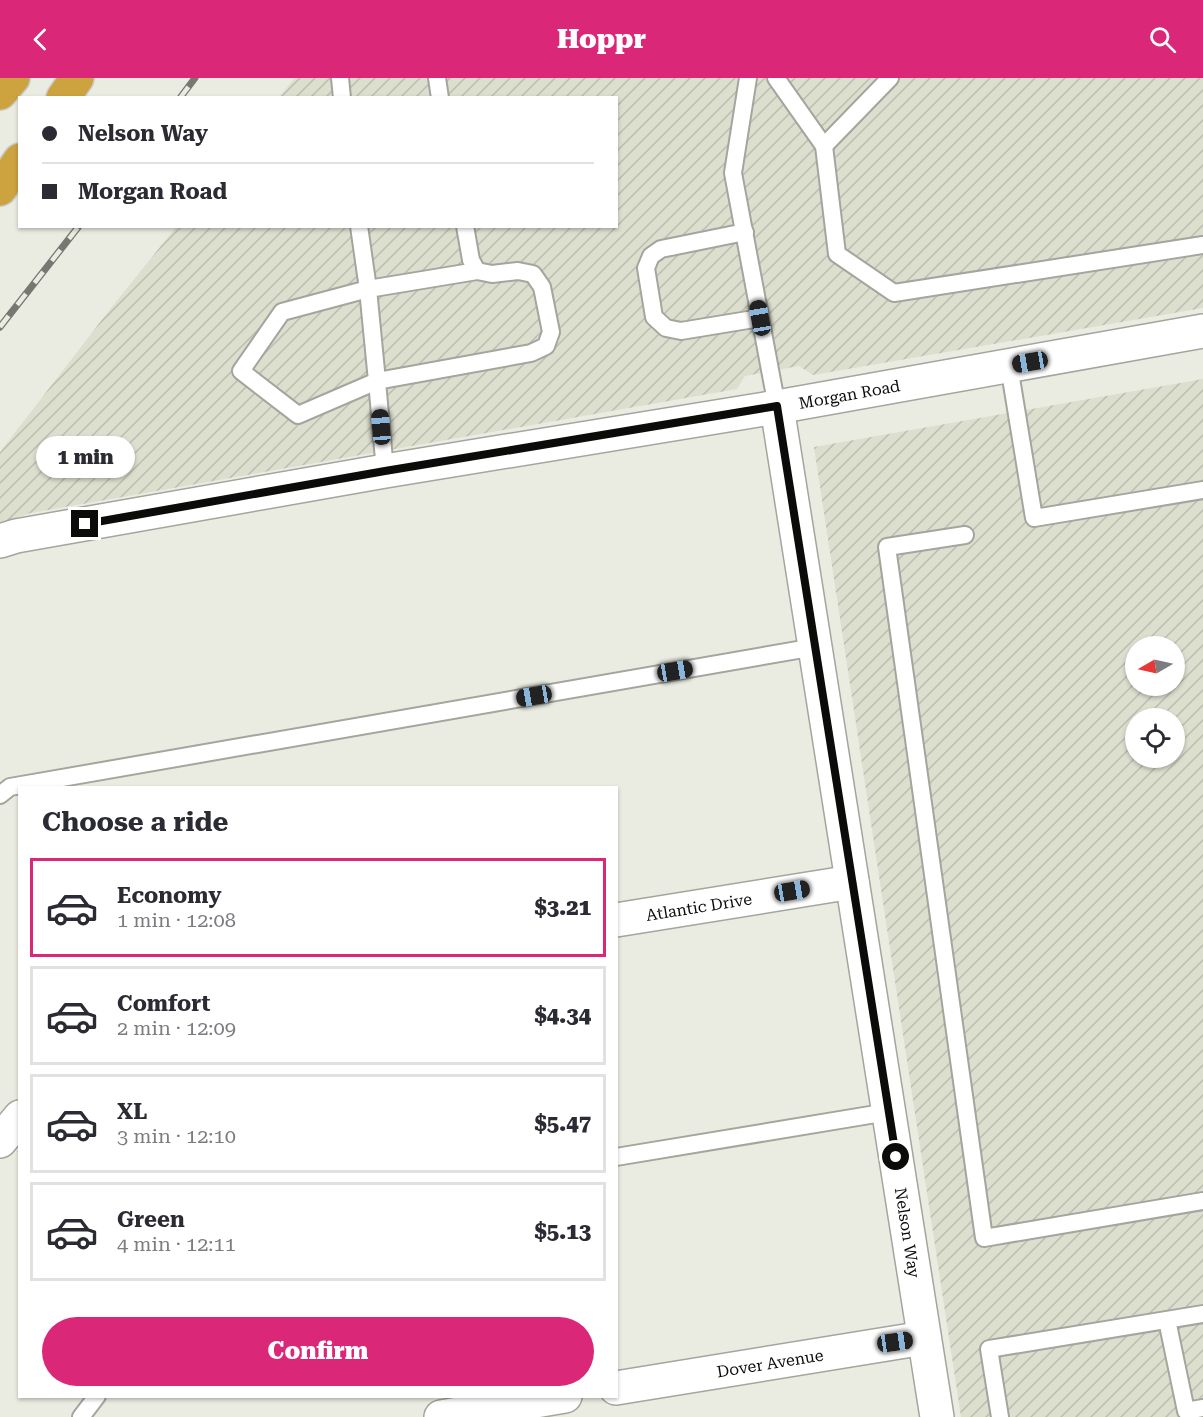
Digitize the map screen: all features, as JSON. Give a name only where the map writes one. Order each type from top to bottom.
[{"type":"highway","points":[[0,93],[13,78]]},
{"type":"highway","points":[[64,96],[77,78]]},
{"type":"highway","points":[[0,189],[18,163]]},
{"type":"street","name":"Morgan Road","points":[[0,542],[16,536],[385,471],[777,406],[1203,331]]},
{"type":"street","name":"Nelson Way","points":[[777,406],[937,1417]]},
{"type":"street","name":"Atlantic Drive","points":[[618,920],[852,882]]},
{"type":"street","points":[[0,1141],[18,1119]]},
{"type":"street","name":"Dover Avenue","points":[[618,1388],[924,1338]]},
{"type":"street","points":[[441,1417],[553,1398]]},
{"type":"lane","points":[[339,78],[342,96]]},
{"type":"lane","points":[[437,78],[440,96]]},
{"type":"lane","points":[[748,78],[734,173],[777,406]]},
{"type":"lane","points":[[776,78],[825,146],[837,254],[894,293],[1203,245]]},
{"type":"lane","points":[[825,146],[890,78]]},
{"type":"lane","points":[[359,228],[368,289],[385,471]]},
{"type":"lane","points":[[465,228],[471,260],[477,271]]},
{"type":"lane","points":[[745,232],[661,249],[651,256],[646,268],[654,317],[666,328],[681,331],[760,318]]},
{"type":"lane","points":[[477,271],[492,274],[518,271],[533,274],[542,287],[550,332],[546,346],[531,353],[377,381],[298,415],[241,370],[282,312],[368,289],[477,271]]},
{"type":"lane","points":[[1009,366],[1034,519],[1203,490]]},
{"type":"lane","points":[[965,535],[887,548],[984,1238],[1203,1201]]},
{"type":"lane","points":[[0,795],[10,787],[21,785],[815,647]]},
{"type":"lane","points":[[618,1157],[888,1112]]},
{"type":"lane","points":[[1000,1417],[989,1349],[1203,1314]]},
{"type":"lane","points":[[1167,1320],[1186,1411],[1203,1408]]},
{"type":"lane","points":[[81,1417],[95,1398]]},
{"type":"shaded area","points":[[295,78],[1203,78],[1203,308],[813,375],[799,366],[745,376],[737,389],[31,513],[0,523],[0,452],[175,228],[618,228],[618,96],[280,96]]},
{"type":"shaded area","points":[[1203,379],[1203,1417],[961,1417],[814,447]]},
{"type":"railway","points":[[182,96],[195,78]]},
{"type":"railway","points":[[0,327],[77,228]]},
{"type":"route","points":[[85,524],[385,471],[777,406],[896,1157]]}]
